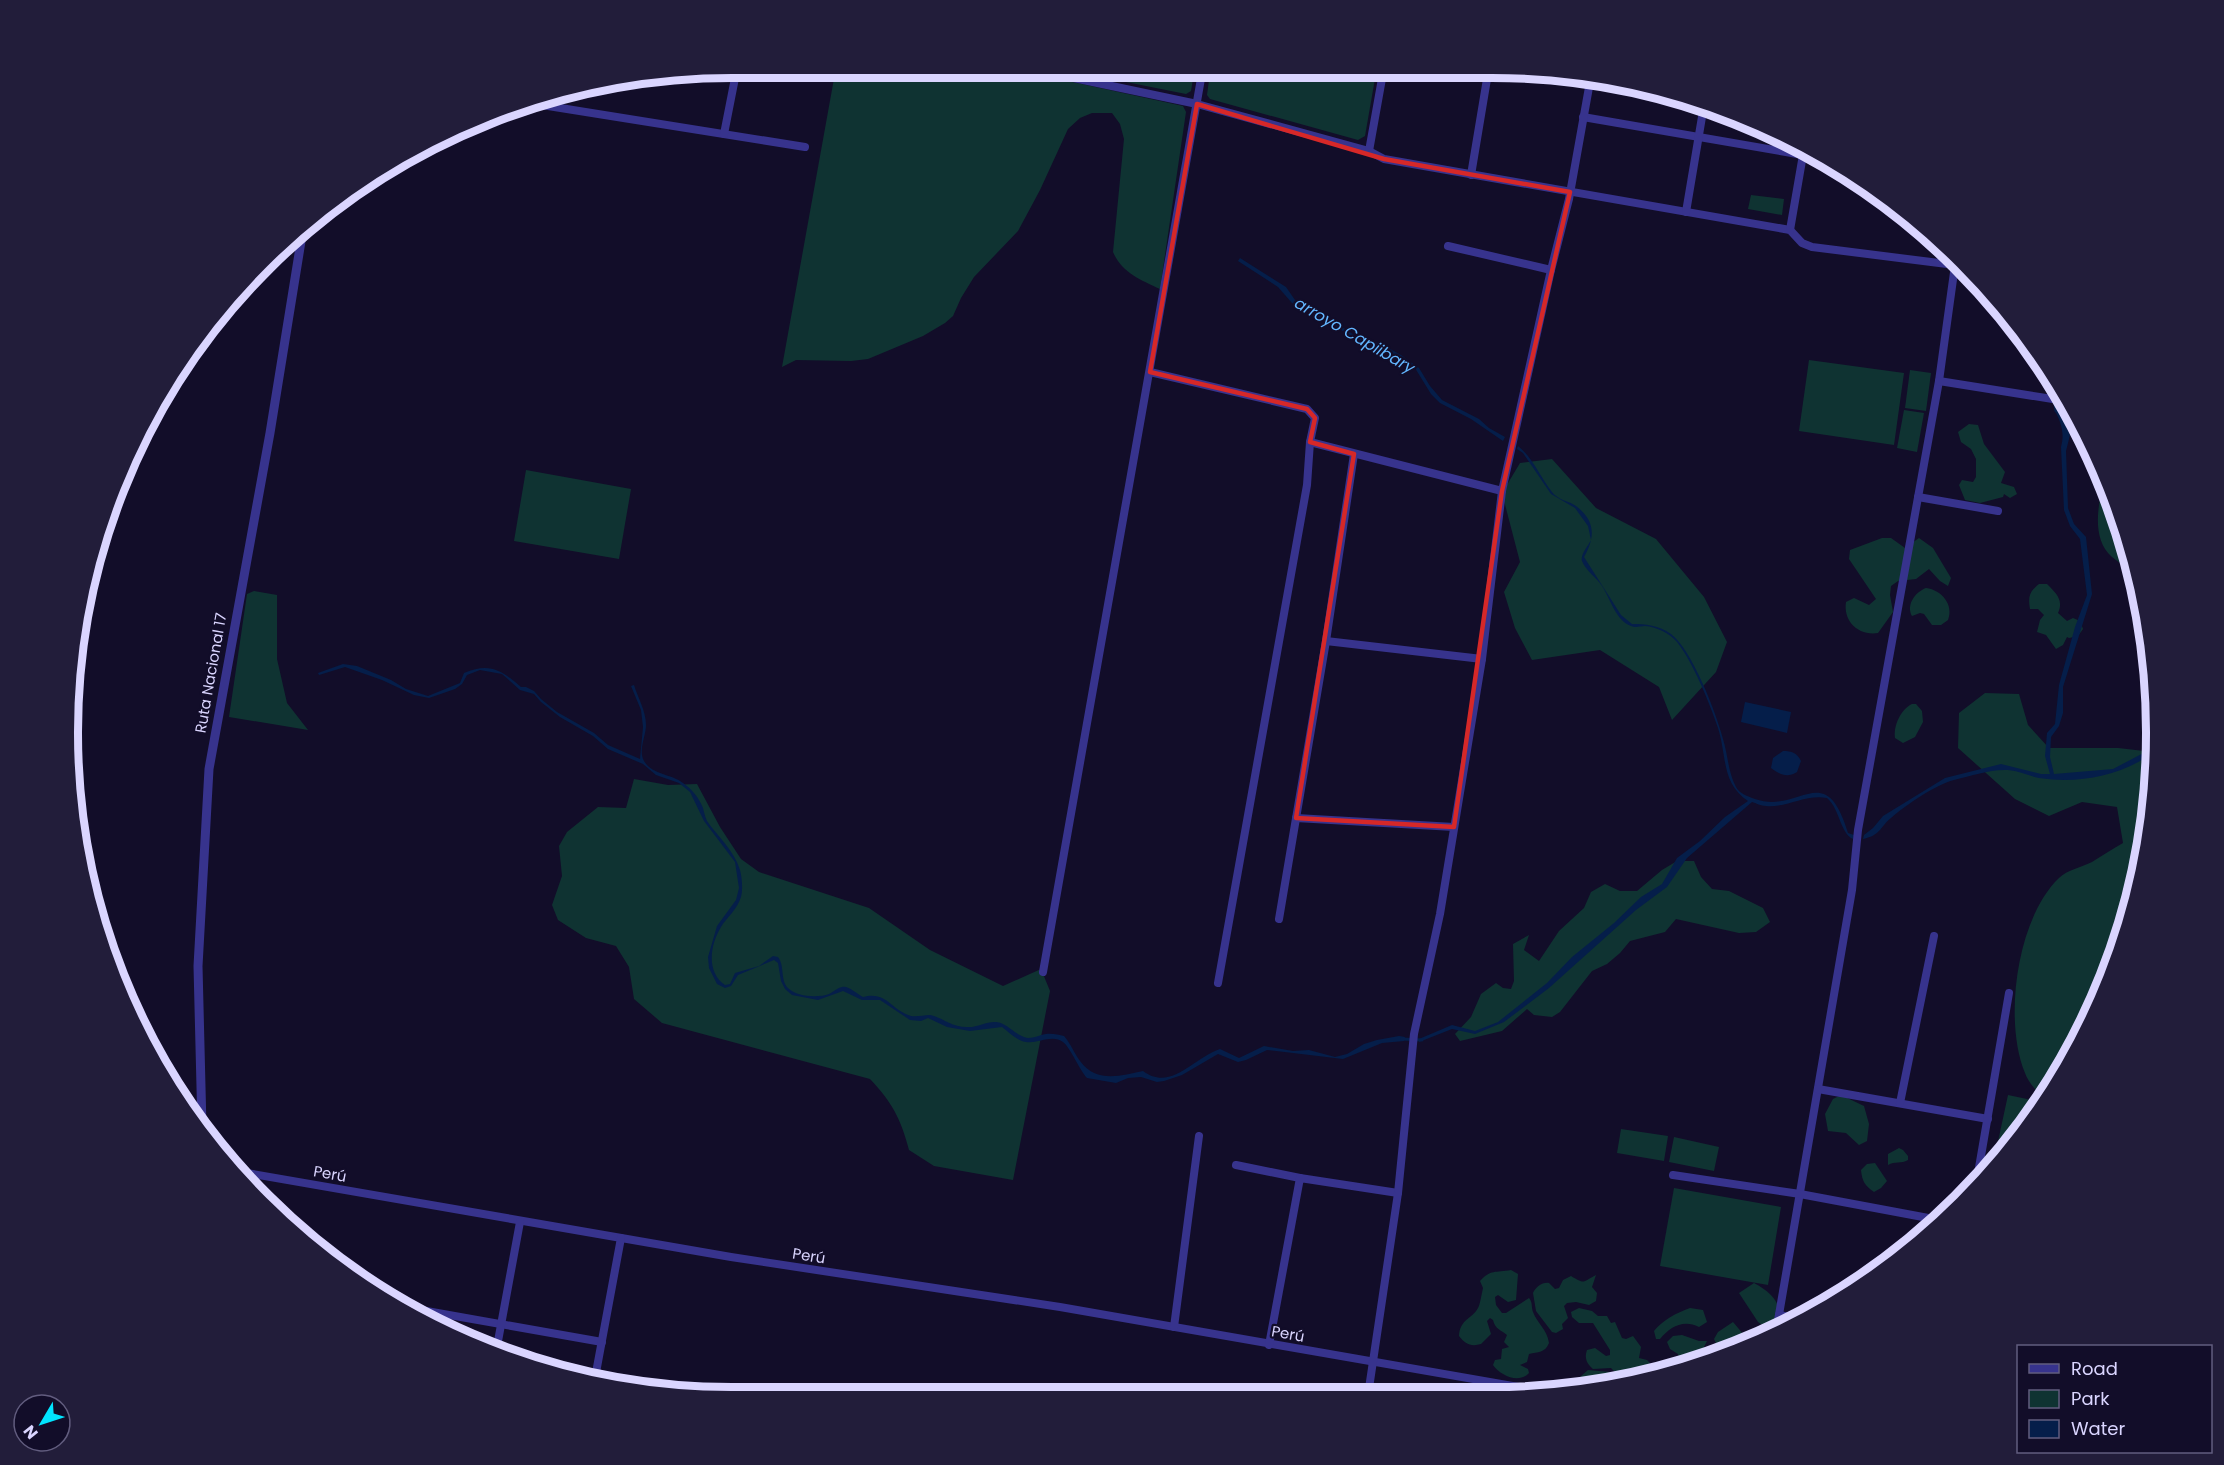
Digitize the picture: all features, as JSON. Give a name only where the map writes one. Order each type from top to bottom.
[{"type":"street","points":[[724,134],[735,78]]},
{"type":"street","points":[[1074,78],[1197,104],[1369,151],[1384,159],[1790,230],[1802,243],[1812,247],[1948,264]]},
{"type":"street","points":[[1043,972],[1201,78]]},
{"type":"street","points":[[1369,151],[1382,78]]},
{"type":"street","points":[[1472,175],[1487,78]]},
{"type":"street","points":[[1369,1387],[1398,1193],[1414,1034],[1440,914],[1482,659],[1502,491],[1570,192],[1589,86]]},
{"type":"street","points":[[553,103],[806,147]]},
{"type":"street","points":[[1686,212],[1703,113]]},
{"type":"street","points":[[1583,117],[1790,150]]},
{"type":"street","points":[[1790,230],[1803,157]]},
{"type":"street","name":"Ruta Nacional 17","points":[[202,1115],[198,966],[209,769],[270,433],[301,240]]},
{"type":"street","points":[[1448,246],[1551,270]]},
{"type":"street","points":[[1778,1321],[1851,890],[1858,830],[1938,381],[1954,270]]},
{"type":"street","points":[[1150,372],[1307,409],[1315,418],[1310,442],[1307,485],[1218,983]]},
{"type":"street","points":[[1938,381],[2055,399]]},
{"type":"street","points":[[1310,442],[1502,491]]},
{"type":"street","points":[[1279,919],[1326,641],[1354,454]]},
{"type":"street","points":[[1918,497],[1998,511]]},
{"type":"street","points":[[1326,641],[1482,659]]},
{"type":"street","points":[[1296,818],[1454,827]]},
{"type":"street","points":[[1900,1104],[1934,936]]},
{"type":"street","points":[[1979,1169],[2009,993]]},
{"type":"street","points":[[1818,1089],[1988,1119]]},
{"type":"street","points":[[1174,1327],[1199,1136]]},
{"type":"street","points":[[1236,1165],[1300,1178],[1398,1193]]},
{"type":"street","name":"Perú","points":[[249,1173],[621,1238],[1174,1327],[1515,1386]]},
{"type":"street","points":[[1673,1175],[1800,1194],[1930,1218]]},
{"type":"street","points":[[1269,1344],[1300,1178]]},
{"type":"street","points":[[498,1343],[520,1221]]},
{"type":"street","points":[[596,1372],[621,1238]]},
{"type":"street","points":[[426,1311],[602,1342]]},
{"type":"street","points":[[1779,1315],[1787,1317]]},
{"type":"highlighted area","points":[[1197,104],[1384,159],[1570,192],[1502,491],[1454,827],[1296,818],[1354,454],[1310,442],[1315,418],[1307,409],[1150,372]]},
{"type":"green space","points":[[834,78],[1054,78],[1183,106],[1186,112],[1160,289],[1127,271],[1113,252],[1124,139],[1120,124],[1112,113],[1092,113],[1080,118],[1068,129],[1018,231],[974,277],[953,316],[945,323],[923,336],[868,359],[796,360],[782,367]]},
{"type":"green space","points":[[1106,78],[1193,78],[1191,91],[1186,94]]},
{"type":"green space","points":[[1209,78],[1375,78],[1365,136],[1358,140],[1210,99],[1207,95]]},
{"type":"green space","points":[[1751,195],[1784,199],[1782,215],[1748,209]]},
{"type":"green space","points":[[1809,360],[1904,373],[1894,445],[1799,431]]},
{"type":"green space","points":[[1910,370],[1931,373],[1926,411],[1905,408]]},
{"type":"green space","points":[[1904,410],[1924,413],[1917,452],[1897,448]]},
{"type":"green space","points":[[1969,424],[1978,425],[1984,444],[2005,472],[2001,483],[2014,487],[2017,494],[2010,498],[2004,494],[2003,497],[1980,503],[1965,500],[1959,485],[1962,480],[1973,482],[1976,477],[1976,459],[1971,449],[1961,442],[1958,432]]},
{"type":"green space","points":[[1552,459],[1596,508],[1656,539],[1704,597],[1727,642],[1716,672],[1672,720],[1659,687],[1600,650],[1532,660],[1515,628],[1504,592],[1520,562],[1502,493],[1520,463]]},
{"type":"green space","points":[[526,470],[631,489],[619,559],[514,541]]},
{"type":"green space","points":[[2101,495],[2124,565],[2105,550],[2101,541],[2098,521]]},
{"type":"green space","points":[[1882,538],[1891,538],[1905,548],[1919,538],[1933,548],[1951,578],[1948,586],[1929,569],[1916,579],[1898,581],[1891,586],[1893,612],[1878,633],[1864,632],[1858,630],[1850,621],[1846,602],[1854,598],[1869,605],[1876,599],[1849,559],[1850,550]]},
{"type":"green space","points":[[2039,584],[2047,584],[2060,600],[2058,613],[2067,621],[2073,618],[2080,621],[2083,629],[2078,636],[2067,637],[2063,645],[2056,649],[2046,635],[2037,632],[2044,615],[2038,609],[2030,609],[2030,595]]},
{"type":"green space","points":[[1926,588],[1942,595],[1948,604],[1948,620],[1941,625],[1932,625],[1924,614],[1912,616],[1910,612],[1913,599]]},
{"type":"green space","points":[[254,591],[277,595],[277,659],[287,703],[308,730],[229,717],[247,594]]},
{"type":"green space","points":[[1985,693],[2019,694],[2028,725],[2049,748],[2118,748],[2146,751],[2140,818],[2124,902],[2096,983],[2079,1022],[2038,1093],[2025,1073],[2018,1051],[2015,1026],[2018,971],[2024,943],[2033,918],[2045,896],[2059,878],[2123,843],[2117,807],[2082,802],[2049,816],[2015,799],[1958,748],[1959,713]]},
{"type":"green space","points":[[1912,704],[1916,704],[1922,711],[1923,722],[1915,737],[1903,743],[1895,738],[1895,728],[1901,714]]},
{"type":"green space","points":[[634,779],[668,785],[697,784],[720,827],[741,859],[759,872],[869,908],[930,950],[1003,986],[1041,969],[1050,991],[1013,1180],[934,1166],[909,1150],[895,1111],[870,1079],[662,1023],[634,999],[629,967],[616,946],[586,938],[558,920],[552,905],[562,876],[559,846],[567,832],[598,807],[626,808]]},
{"type":"green space","points":[[1677,861],[1694,861],[1701,877],[1712,889],[1729,891],[1763,908],[1770,922],[1756,932],[1739,933],[1676,919],[1665,932],[1630,941],[1607,964],[1592,971],[1560,1012],[1552,1017],[1534,1015],[1527,1009],[1502,1031],[1460,1041],[1455,1034],[1471,1017],[1481,994],[1496,983],[1503,988],[1511,989],[1514,981],[1513,944],[1529,935],[1524,950],[1539,961],[1559,931],[1584,908],[1591,892],[1605,884],[1620,891],[1637,891]]},
{"type":"green space","points":[[1841,1095],[1864,1106],[1869,1124],[1867,1141],[1859,1145],[1846,1133],[1828,1131],[1825,1114],[1833,1099]]},
{"type":"green space","points":[[2008,1095],[2033,1100],[2011,1131],[1996,1149]]},
{"type":"green space","points":[[1621,1129],[1668,1136],[1664,1161],[1617,1153]]},
{"type":"green space","points":[[1674,1137],[1719,1147],[1714,1171],[1669,1162]]},
{"type":"green space","points":[[1899,1148],[1908,1156],[1908,1160],[1888,1165],[1888,1154]]},
{"type":"green space","points":[[1875,1163],[1887,1181],[1874,1192],[1864,1183],[1861,1170],[1867,1164]]},
{"type":"green space","points":[[1674,1188],[1781,1207],[1768,1285],[1660,1266]]},
{"type":"green space","points":[[1511,1270],[1518,1274],[1516,1300],[1508,1302],[1498,1295],[1495,1297],[1496,1305],[1502,1313],[1506,1313],[1529,1298],[1533,1312],[1549,1343],[1543,1350],[1529,1354],[1527,1362],[1520,1365],[1528,1369],[1529,1373],[1520,1378],[1505,1375],[1493,1365],[1495,1360],[1501,1359],[1502,1349],[1509,1347],[1504,1342],[1507,1335],[1497,1327],[1493,1320],[1490,1318],[1487,1321],[1491,1334],[1481,1344],[1469,1344],[1459,1336],[1464,1323],[1479,1306],[1483,1288],[1480,1281],[1490,1273]]},
{"type":"green space","points":[[1596,1275],[1592,1287],[1597,1293],[1596,1301],[1589,1305],[1576,1302],[1567,1303],[1564,1306],[1568,1318],[1562,1324],[1563,1329],[1556,1333],[1552,1332],[1536,1311],[1533,1293],[1536,1289],[1546,1283],[1555,1289],[1559,1288],[1563,1280],[1571,1276],[1584,1282]]},
{"type":"green space","points":[[1754,1283],[1768,1292],[1777,1303],[1777,1315],[1773,1321],[1765,1327],[1758,1322],[1739,1293]]},
{"type":"green space","points":[[1579,1308],[1592,1311],[1598,1316],[1607,1316],[1611,1323],[1615,1322],[1622,1338],[1633,1336],[1641,1347],[1639,1358],[1647,1360],[1650,1363],[1649,1368],[1617,1374],[1611,1368],[1593,1369],[1586,1358],[1587,1350],[1595,1348],[1606,1356],[1610,1355],[1610,1350],[1593,1323],[1579,1323],[1572,1317],[1571,1312]]},
{"type":"green space","points":[[1690,1308],[1703,1310],[1707,1322],[1699,1327],[1682,1324],[1668,1331],[1660,1339],[1656,1339],[1654,1331],[1661,1323]]},
{"type":"green space","points":[[1733,1322],[1744,1335],[1747,1335],[1717,1346],[1714,1339],[1718,1332]]},
{"type":"green space","points":[[1682,1335],[1699,1341],[1707,1341],[1703,1352],[1679,1359],[1678,1354],[1670,1349],[1667,1342],[1673,1336]]},
{"type":"green space","points":[[1588,1370],[1610,1372],[1609,1376],[1581,1380],[1580,1377]]},
{"type":"water","points":[[1240,258],[1286,287],[1295,300],[1357,337],[1381,344],[1401,355],[1419,368],[1442,400],[1479,419],[1505,437],[1503,441],[1471,419],[1440,403],[1431,394],[1415,368],[1399,357],[1358,341],[1292,303],[1278,287],[1238,261]]},
{"type":"water","points":[[2054,409],[2058,409],[2070,435],[2066,451],[2068,508],[2074,524],[2086,537],[2092,594],[2063,687],[2063,713],[2059,726],[2051,737],[2050,757],[2054,774],[2113,769],[2146,752],[2145,758],[2113,773],[2084,779],[2054,780],[2001,770],[1954,780],[1938,786],[1904,807],[1877,833],[1863,839],[1864,835],[1883,816],[1945,778],[2001,764],[2050,774],[2045,756],[2047,733],[2055,724],[2059,685],[2075,627],[2087,595],[2080,539],[2070,526],[2064,510],[2060,423]]},
{"type":"water","points":[[1518,446],[1528,456],[1554,495],[1583,512],[1592,530],[1591,540],[1588,526],[1575,508],[1551,494],[1523,453],[1517,449]]},
{"type":"water","points":[[1591,540],[1584,557],[1621,615],[1632,624],[1652,626],[1666,631],[1679,642],[1687,653],[1715,713],[1731,775],[1738,789],[1752,798],[1771,802],[1820,793],[1830,798],[1839,810],[1848,833],[1854,835],[1853,839],[1845,832],[1835,808],[1827,798],[1811,798],[1774,806],[1752,802],[1687,858],[1667,887],[1636,910],[1549,988],[1504,1022],[1475,1034],[1452,1029],[1419,1042],[1419,1039],[1452,1025],[1475,1031],[1498,1022],[1547,983],[1572,957],[1614,923],[1641,897],[1662,884],[1677,858],[1700,841],[1725,817],[1748,801],[1739,794],[1729,777],[1715,718],[1683,650],[1674,639],[1662,631],[1645,626],[1633,627],[1621,619],[1602,586],[1582,561],[1583,553]]},
{"type":"water","points":[[343,664],[357,666],[406,689],[428,696],[460,683],[464,673],[481,668],[495,670],[501,672],[521,687],[534,691],[557,712],[594,733],[608,745],[640,759],[643,727],[641,710],[631,686],[634,685],[646,720],[642,752],[644,761],[652,769],[678,780],[692,791],[701,804],[707,821],[730,850],[740,870],[741,897],[717,934],[712,950],[712,966],[719,980],[725,985],[730,984],[735,973],[759,966],[773,956],[778,957],[786,985],[797,993],[819,996],[844,987],[850,988],[863,997],[884,999],[898,1010],[911,1016],[930,1015],[963,1027],[996,1022],[1028,1038],[1048,1034],[1064,1036],[1086,1068],[1093,1073],[1109,1076],[1143,1071],[1163,1078],[1173,1076],[1220,1049],[1239,1058],[1264,1046],[1293,1051],[1309,1050],[1335,1057],[1377,1040],[1399,1036],[1405,1037],[1404,1041],[1382,1043],[1343,1059],[1267,1050],[1238,1062],[1218,1054],[1182,1075],[1164,1081],[1157,1082],[1141,1077],[1128,1078],[1116,1083],[1087,1078],[1069,1048],[1059,1040],[1026,1042],[1016,1038],[1002,1027],[970,1031],[947,1027],[928,1018],[921,1021],[910,1020],[880,1000],[862,1000],[843,991],[818,1000],[792,995],[785,989],[778,963],[774,960],[738,975],[731,986],[725,988],[717,984],[709,968],[708,957],[717,926],[736,900],[739,888],[735,862],[704,821],[690,792],[679,783],[656,775],[643,764],[608,749],[593,736],[560,717],[534,694],[520,690],[502,674],[480,670],[467,675],[462,684],[455,689],[429,698],[414,695],[382,680],[345,667],[319,675],[318,673]]},
{"type":"water","points":[[1745,702],[1791,712],[1787,733],[1741,722]]},
{"type":"water","points":[[1783,751],[1794,753],[1801,761],[1797,772],[1784,775],[1771,768],[1773,758]]},
{"type":"waterway","points":[[2054,399],[2056,411]]},
{"type":"waterway","points":[[1402,1039],[1422,1040]]},
{"type":"water label","name":"arroyo Capiibary","points":[[1355,335]]}]
